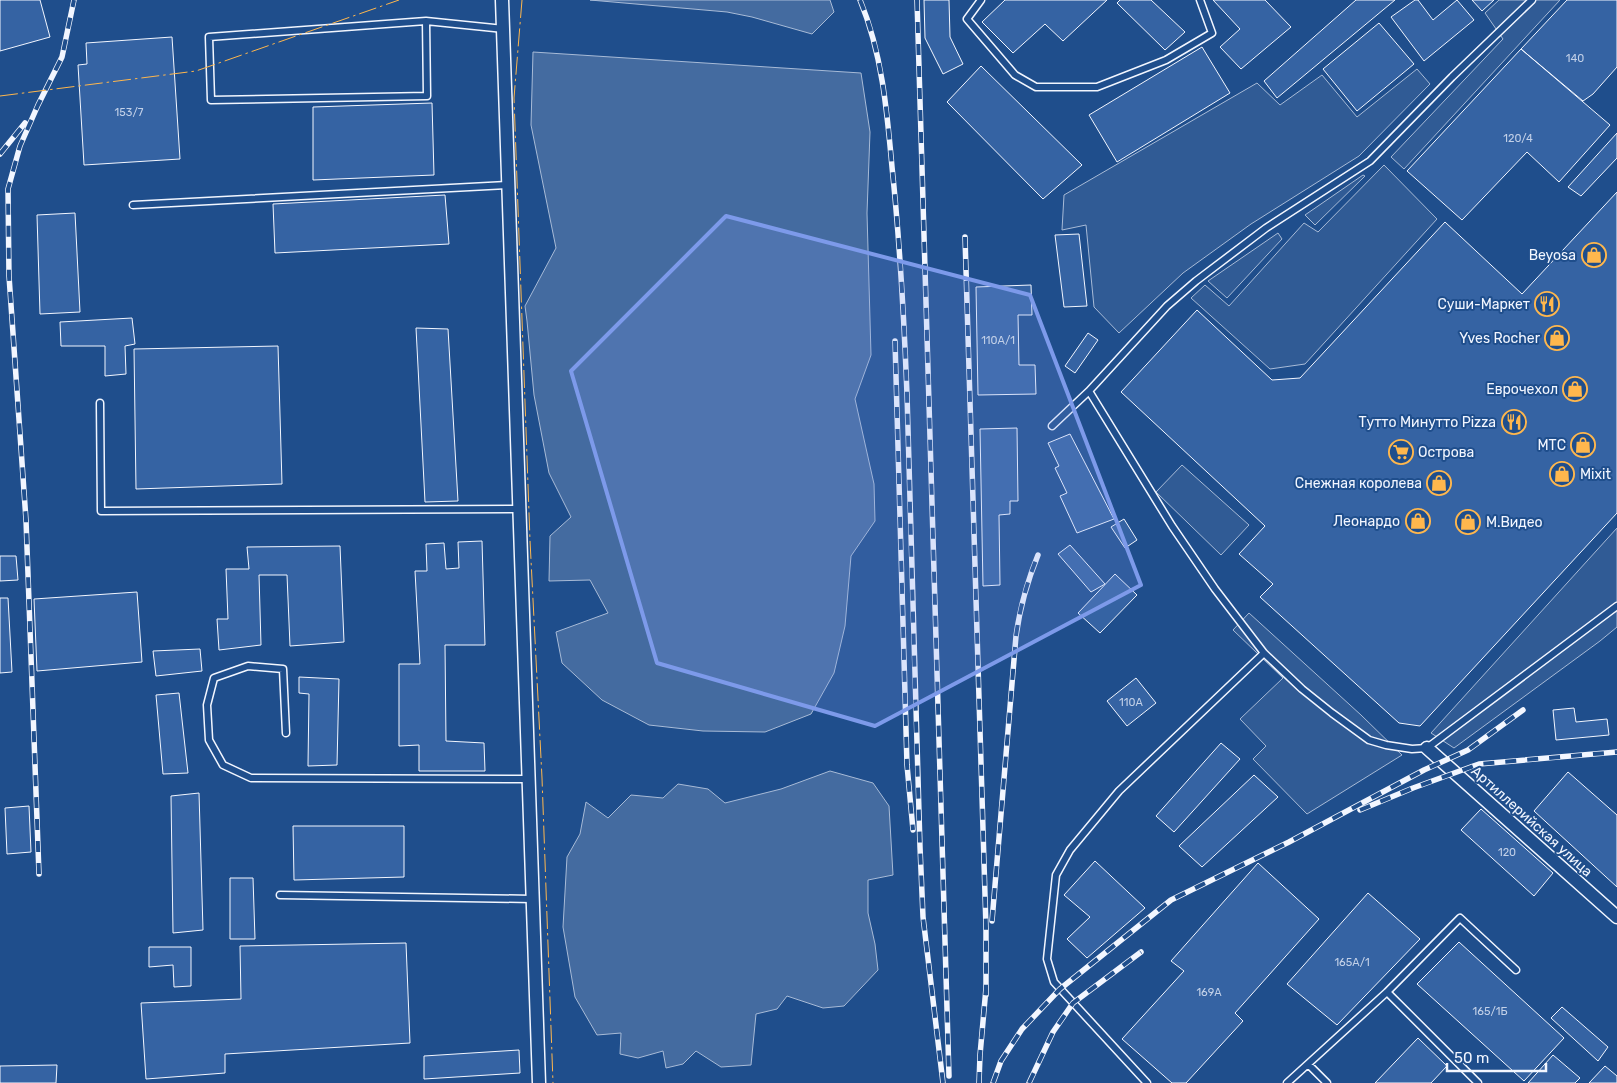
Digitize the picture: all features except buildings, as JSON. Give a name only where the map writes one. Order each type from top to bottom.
[{"type":"street","points":[[502,0],[538,1083]]},
{"type":"street","name":"Артиллерийская улица","points":[[1427,748],[1617,917]]},
{"type":"lane","points":[[981,0],[967,20],[1015,75],[1036,87],[1097,87],[1166,60],[1212,33],[1200,0]]},
{"type":"lane","points":[[1052,426],[1089,391],[1167,306],[1196,281],[1266,228],[1370,161],[1452,77],[1532,0]]},
{"type":"lane","points":[[426,21],[427,96],[211,100],[209,37],[426,21],[504,29]]},
{"type":"lane","points":[[133,204],[507,185]]},
{"type":"lane","points":[[1089,391],[1177,534],[1215,589],[1264,653],[1317,701],[1370,740],[1386,745],[1412,749],[1427,748],[1617,606]]},
{"type":"lane","points":[[100,403],[101,511],[519,509]]},
{"type":"lane","points":[[1147,1083],[1054,982],[1047,959],[1056,875],[1070,850],[1119,791],[1264,653]]},
{"type":"lane","points":[[286,733],[283,669],[248,666],[214,678],[208,705],[209,740],[224,765],[251,778],[528,779]]},
{"type":"lane","points":[[280,895],[532,899]]},
{"type":"lane","points":[[1288,1083],[1387,992],[1460,918],[1516,970]]},
{"type":"lane","points":[[1387,992],[1478,1083]]},
{"type":"lane","points":[[1308,1064],[1327,1083]]},
{"type":"highlighted area","points":[[726,216],[1030,295],[1141,585],[875,726],[657,663],[571,371]]},
{"type":"shaded area","points":[[590,0],[830,0],[834,12],[812,34],[727,12]]},
{"type":"shaded area","points":[[1499,0],[1560,0],[1404,169],[1391,157],[1503,39],[1485,13]]},
{"type":"shaded area","points":[[533,52],[861,73],[870,132],[867,213],[871,355],[855,399],[874,484],[875,521],[851,556],[845,626],[834,673],[811,714],[765,732],[703,731],[649,725],[602,700],[562,663],[556,632],[608,613],[590,580],[549,581],[550,536],[571,517],[549,473],[534,395],[525,306],[556,248],[531,125]]},
{"type":"shaded area","points":[[1417,69],[1430,84],[1359,156],[1251,224],[1183,273],[1119,333],[1094,307],[1086,225],[1062,230],[1064,195],[1257,83],[1280,105],[1322,75],[1357,117]]},
{"type":"shaded area","points":[[1384,165],[1437,219],[1305,364],[1270,369],[1191,298],[1205,285],[1229,306],[1304,223],[1318,232]]},
{"type":"shaded area","points":[[1363,175],[1365,176],[1315,225],[1305,215]]},
{"type":"shaded area","points":[[1278,233],[1282,239],[1227,298],[1208,281]]},
{"type":"shaded area","points":[[1182,465],[1249,525],[1221,555],[1156,492]]},
{"type":"shaded area","points":[[1617,528],[1617,627],[1454,748],[1431,733]]},
{"type":"shaded area","points":[[1249,613],[1402,755],[1307,814],[1253,759],[1266,746],[1240,719],[1283,678],[1233,630]]},
{"type":"shaded area","points":[[830,771],[873,783],[889,806],[893,875],[868,880],[868,913],[875,944],[878,970],[844,1006],[823,1008],[787,996],[777,1009],[756,1014],[751,1065],[721,1067],[696,1051],[683,1064],[666,1068],[663,1051],[638,1058],[620,1054],[621,1033],[597,1035],[575,997],[563,927],[567,857],[580,834],[586,802],[608,818],[631,795],[663,798],[678,784],[708,789],[725,803],[781,789]]},
{"type":"railway","points":[[39,874],[26,520],[9,276],[8,189],[20,146],[62,57],[74,0]]},
{"type":"railway","points":[[860,0],[874,41],[882,82],[895,195],[907,394],[923,917],[943,1083]]},
{"type":"railway","points":[[917,0],[949,1076]]},
{"type":"railway","points":[[0,154],[25,123]]},
{"type":"railway","points":[[965,237],[986,928],[986,995]]},
{"type":"railway","points":[[895,341],[907,765],[913,830]]},
{"type":"railway","points":[[992,921],[1016,636],[1024,595],[1038,555]]},
{"type":"railway","points":[[993,1083],[1001,1061],[1022,1029],[1060,989],[1171,900],[1289,842],[1424,770],[1468,750],[1523,710]]},
{"type":"railway","points":[[1360,810],[1479,764],[1617,752]]},
{"type":"railway","points":[[1029,1083],[1053,1032],[1073,1003],[1141,952]]},
{"type":"railway","points":[[979,1083],[986,988]]},
{"type":"power","points":[[0,96],[196,71],[399,0]]},
{"type":"power","points":[[522,0],[514,98],[553,1083]]},
{"type":"place","name":"Beyosa","points":[[1594,255]]},
{"type":"place","name":"Суши-Маркет","points":[[1547,304]]},
{"type":"place","name":"Yves Rocher","points":[[1557,338]]},
{"type":"place","name":"Еврочехол","points":[[1575,389]]},
{"type":"place","name":"Тутто Минутто Pizza","points":[[1514,422]]},
{"type":"place","name":"МТС","points":[[1583,445]]},
{"type":"place","name":"Острова","points":[[1401,452]]},
{"type":"place","name":"Mixit","points":[[1562,474]]},
{"type":"place","name":"Снежная королева","points":[[1439,483]]},
{"type":"place","name":"Леонардо","points":[[1418,521]]},
{"type":"place","name":"М.Видео","points":[[1468,522]]}]
